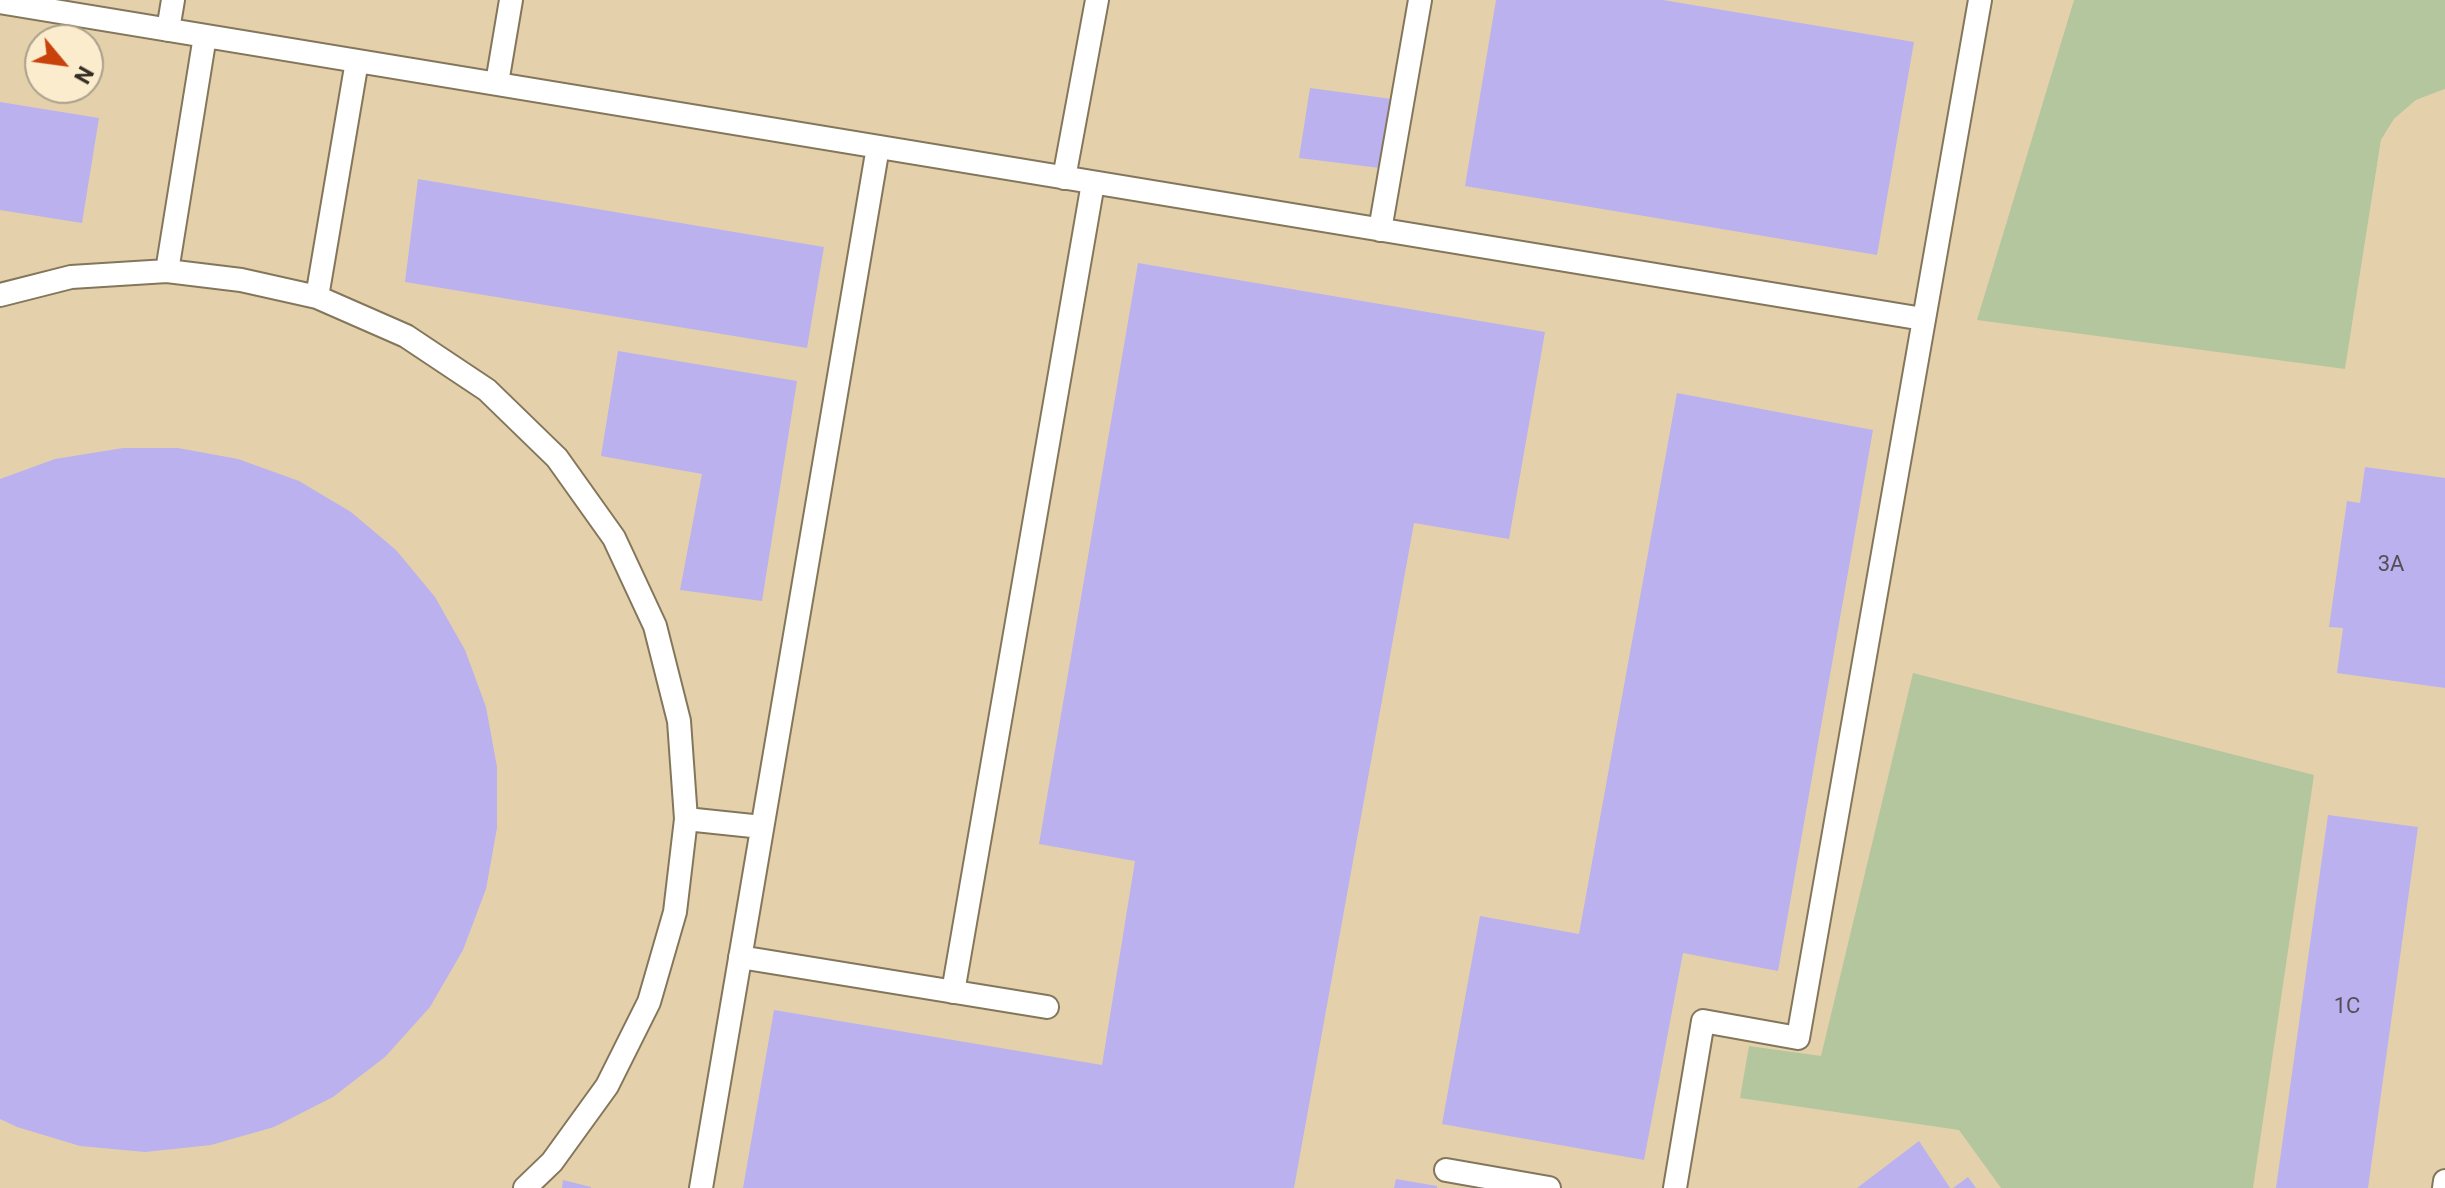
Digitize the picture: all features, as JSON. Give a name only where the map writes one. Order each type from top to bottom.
[{"type":"lane","points":[[168,30],[173,0]]},
{"type":"lane","points":[[497,83],[511,0]]},
{"type":"lane","points":[[1064,178],[1097,0]]},
{"type":"lane","points":[[1380,230],[1420,0]]},
{"type":"lane","points":[[1675,1188],[1703,1021],[1798,1038],[1980,0]]},
{"type":"lane","points":[[0,2],[1923,319]]},
{"type":"lane","points":[[167,271],[205,36]]},
{"type":"lane","points":[[317,297],[357,61]]},
{"type":"lane","points":[[701,1188],[878,147]]},
{"type":"lane","points":[[953,992],[1093,183]]},
{"type":"lane","points":[[0,295],[71,277],[167,271],[241,280],[317,297],[406,336],[487,390],[557,458],[614,538],[655,626],[679,721],[686,819],[675,912],[649,1002],[607,1086],[552,1162],[525,1188]]},
{"type":"lane","points":[[686,819],[762,827]]},
{"type":"lane","points":[[740,957],[1047,1007]]},
{"type":"lane","points":[[1446,1170],[1549,1188]]},
{"type":"lane","points":[[2444,1188],[2445,1181]]},
{"type":"shaded area","points":[[0,0],[2084,0],[2345,368],[2381,140],[2394,119],[2416,100],[2445,89],[2445,1188],[0,1188]]},
{"type":"green space","points":[[2074,0],[2445,0],[2445,89],[2416,100],[2394,119],[2381,140],[2345,369],[1977,320]]},
{"type":"green space","points":[[1913,673],[2314,775],[2253,1188],[2001,1188],[1959,1130],[1740,1098],[1749,1046],[1821,1056]]},
{"type":"building","points":[[1496,0],[1663,0],[1914,42],[1877,255],[1465,186]]},
{"type":"building","points":[[1310,88],[1392,99],[1380,168],[1299,158]]},
{"type":"building","points":[[0,102],[99,118],[82,223],[0,210]]},
{"type":"building","points":[[418,179],[824,247],[807,348],[405,282]]},
{"type":"building","points":[[1138,263],[1545,332],[1509,539],[1414,523],[1294,1188],[743,1188],[774,1010],[1102,1065],[1135,861],[1039,844]]},
{"type":"building","points":[[618,351],[797,381],[762,601],[680,590],[702,474],[601,456]]},
{"type":"building","points":[[1677,393],[1873,430],[1778,971],[1683,953],[1644,1160],[1442,1124],[1480,916],[1579,934]]},
{"type":"building","points":[[123,448],[178,448],[238,459],[299,481],[351,512],[396,550],[435,597],[465,650],[486,707],[497,767],[497,828],[486,889],[463,950],[430,1007],[385,1057],[333,1097],[274,1127],[211,1145],[145,1152],[80,1146],[0,1119],[0,479],[55,459]]},
{"type":"building","points":[[2365,467],[2445,478],[2445,688],[2337,673],[2343,628],[2329,627],[2347,501],[2360,503]]},
{"type":"building","points":[[2328,815],[2418,827],[2368,1188],[2276,1188]]},
{"type":"building","points":[[1919,1141],[1950,1188],[1857,1188]]},
{"type":"building","points":[[1968,1177],[1976,1188],[1953,1188]]},
{"type":"building","points":[[1396,1179],[1437,1186],[1437,1188],[1394,1188]]},
{"type":"building","points":[[563,1180],[591,1187],[591,1188],[562,1188]]}]
